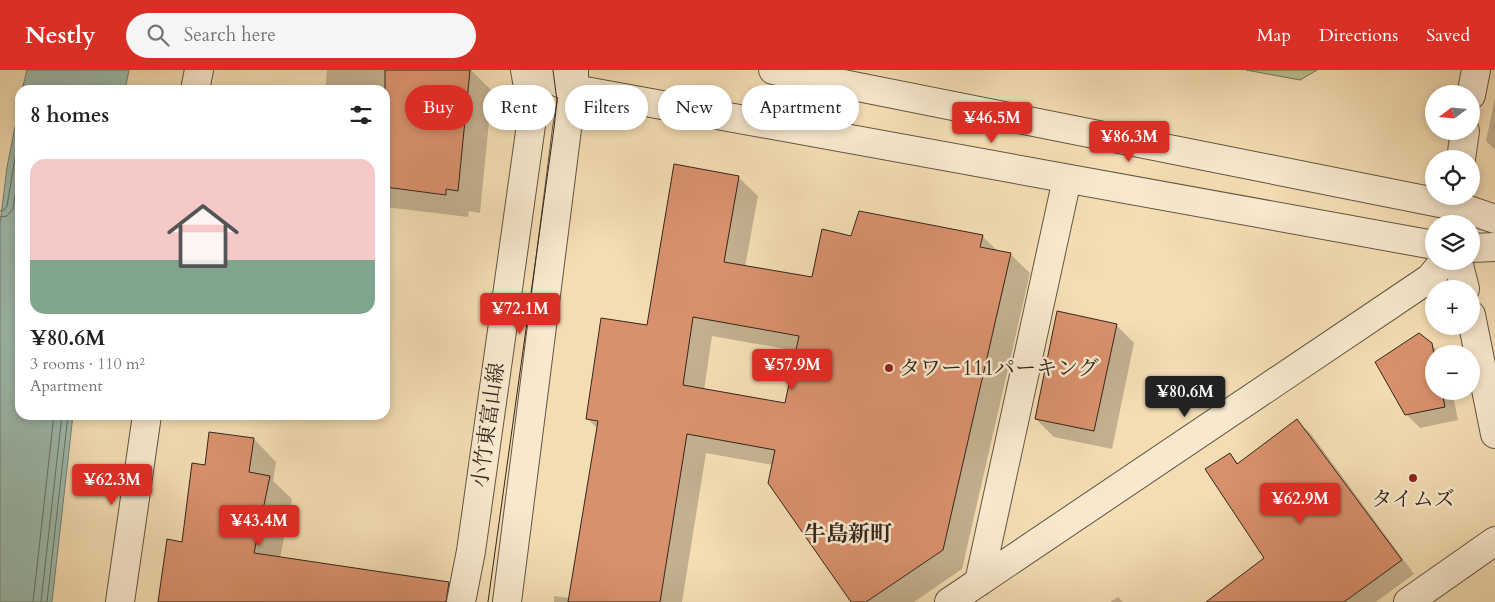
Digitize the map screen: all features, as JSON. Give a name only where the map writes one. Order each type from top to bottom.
[{"type":"street","points":[[195,85],[198,70]]},
{"type":"street","name":"小竹東富山線","points":[[462,602],[471,551],[531,125],[529,92],[525,70]]},
{"type":"street","points":[[539,70],[555,81],[574,80],[1067,179],[1425,243]]},
{"type":"street","points":[[773,70],[1459,209],[1495,219]]},
{"type":"street","points":[[1473,85],[1476,70]]},
{"type":"street","name":"小竹東富山線","points":[[507,602],[574,80]]},
{"type":"street","points":[[969,594],[1067,179]]},
{"type":"street","points":[[1480,248],[1495,247]]},
{"type":"street","points":[[969,594],[1430,278],[1437,270]]},
{"type":"street","points":[[1475,335],[1495,434]]},
{"type":"street","points":[[120,602],[146,420]]},
{"type":"street","points":[[1408,602],[1495,541]]},
{"type":"green space","points":[[1246,70],[1317,70],[1300,80]]},
{"type":"water","points":[[27,70],[129,70],[126,85],[23,85]]},
{"type":"water","points":[[15,127],[15,420],[72,420],[52,602],[0,602],[0,224],[7,167]]},
{"type":"building","points":[[385,70],[470,70],[469,85],[405,85],[405,130],[464,130],[458,191],[446,189],[446,195],[390,188],[390,85],[385,85]]},
{"type":"building","points":[[674,164],[739,176],[724,262],[812,277],[822,229],[851,236],[859,211],[983,235],[980,247],[1011,253],[943,550],[866,602],[851,602],[768,483],[775,450],[687,434],[660,602],[568,602],[598,421],[586,419],[601,318],[647,325]],"holes":[[[693,317],[799,336],[785,403],[683,385]]]},
{"type":"building","points":[[1057,311],[1117,324],[1094,431],[1035,419]]},
{"type":"building","points":[[1419,333],[1432,345],[1425,345],[1425,400],[1444,400],[1445,407],[1405,415],[1375,362]]},
{"type":"building","points":[[1297,419],[1402,560],[1344,602],[1206,602],[1264,558],[1205,469],[1230,453],[1237,464]]},
{"type":"building","points":[[209,432],[254,438],[249,472],[270,476],[254,553],[449,582],[446,602],[158,602],[167,539],[182,542],[192,463],[205,465]]},
{"type":"tram line","points":[[488,602],[554,128],[557,101],[553,70]]},
{"type":"place","name":"タワー111パーキング","points":[[889,368]]},
{"type":"place","name":"タイムズ","points":[[1413,478]]},
{"type":"district","name":"牛島新町","points":[[848,533]]}]
